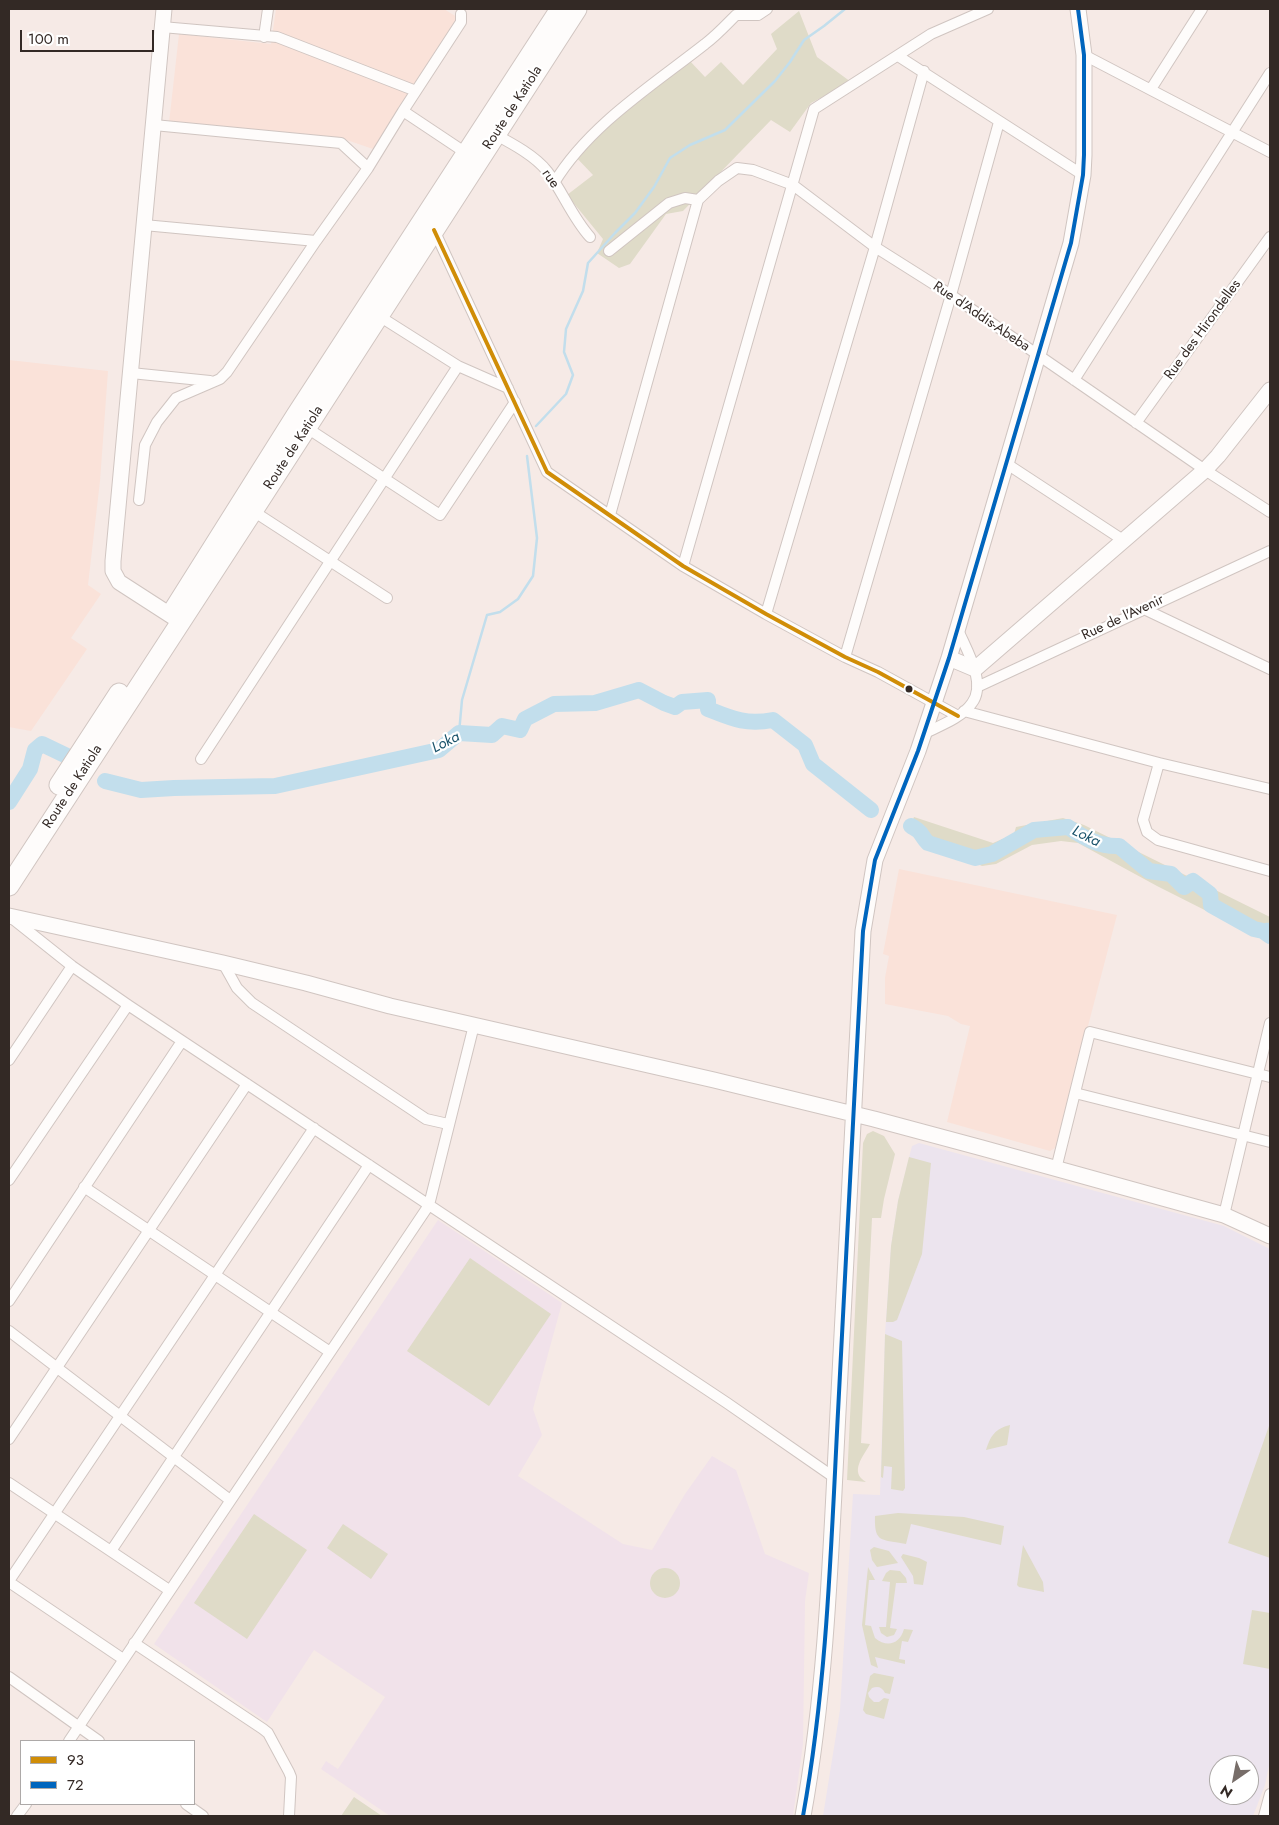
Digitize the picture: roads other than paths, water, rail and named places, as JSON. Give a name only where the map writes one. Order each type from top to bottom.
[{"type":"highway","name":"Route de Katiola","points":[[9,886],[175,619],[296,415],[560,9]]},
{"type":"highway","name":"Route de Katiola","points":[[9,863],[175,619],[253,511],[577,9]]},
{"type":"main road","points":[[164,9],[113,571],[119,582],[175,619]]},
{"type":"main road","points":[[803,1816],[814,1746],[822,1672],[835,1478],[862,931],[875,860],[934,704],[958,630],[1071,243],[1084,176],[1084,55],[1078,9]]},
{"type":"main road","points":[[949,658],[975,669],[1205,470],[1270,390]]},
{"type":"main road","points":[[11,917],[223,963],[390,1006],[854,1114],[1224,1215],[1270,1236]]},
{"type":"street","points":[[264,36],[268,9]]},
{"type":"street","points":[[554,183],[565,164],[608,120],[681,61],[706,44],[736,15],[758,15],[767,9]]},
{"type":"street","points":[[684,566],[816,106],[931,34],[988,9]]},
{"type":"street","points":[[1151,89],[1202,9]]},
{"type":"street","points":[[139,500],[145,445],[157,422],[176,398],[214,382],[227,372],[368,168],[461,22],[460,11]]},
{"type":"street","points":[[162,27],[277,37],[416,91]]},
{"type":"street","points":[[1084,55],[1270,152]]},
{"type":"street","points":[[898,56],[1084,176]]},
{"type":"street","points":[[766,614],[875,247],[924,71]]},
{"type":"street","points":[[1074,380],[1270,72]]},
{"type":"street","points":[[403,111],[466,153]]},
{"type":"street","points":[[846,657],[1000,122]]},
{"type":"street","points":[[154,125],[341,143],[368,168]]},
{"type":"street","name":"rue","points":[[496,134],[533,158],[547,170],[578,223],[590,237]]},
{"type":"street","name":"Rue d'Addis-Abeba","points":[[698,200],[718,181],[737,168],[753,170],[793,185],[875,247],[951,295],[1205,470],[1270,512]]},
{"type":"street","points":[[609,251],[669,203],[685,198],[698,200],[610,515]]},
{"type":"street","points":[[144,225],[316,241]]},
{"type":"street","points":[[434,230],[547,472],[684,566],[766,614],[878,672],[934,704],[961,713],[1270,789]]},
{"type":"street","name":"Rue des Hirondelles","points":[[1136,423],[1270,237]]},
{"type":"street","points":[[379,316],[458,366],[508,388]]},
{"type":"street","points":[[201,759],[458,366]]},
{"type":"street","points":[[131,373],[214,382]]},
{"type":"street","points":[[307,428],[441,515],[515,402]]},
{"type":"street","points":[[1007,464],[1123,540]]},
{"type":"street","points":[[253,511],[387,598]]},
{"type":"street","name":"Rue de l'Avenir","points":[[977,687],[1270,551]]},
{"type":"street","points":[[1144,609],[1270,669]]},
{"type":"street","points":[[923,734],[961,713],[973,703],[976,695],[975,669],[958,630]]},
{"type":"street","points":[[1159,763],[1143,820],[1148,832],[1158,840],[1270,871]]},
{"type":"street","points":[[11,917],[72,966],[128,1005],[728,1403],[835,1478]]},
{"type":"street","points":[[223,963],[237,988],[267,1014],[426,1119],[448,1124]]},
{"type":"street","points":[[9,1060],[72,966]]},
{"type":"street","points":[[9,1180],[128,1005]]},
{"type":"street","points":[[1224,1215],[1270,1023]]},
{"type":"street","points":[[70,1740],[429,1205],[474,1025]]},
{"type":"street","points":[[1056,1169],[1090,1032],[1270,1077]]},
{"type":"street","points":[[9,1301],[182,1041]]},
{"type":"street","points":[[9,1439],[247,1084]]},
{"type":"street","points":[[1075,1093],[1270,1142]]},
{"type":"street","points":[[123,1659],[9,1582],[314,1128]]},
{"type":"street","points":[[111,1551],[369,1165]]},
{"type":"street","points":[[84,1188],[330,1352]]},
{"type":"street","points":[[9,1331],[230,1500]]},
{"type":"street","points":[[9,1483],[170,1590]]},
{"type":"street","points":[[134,1643],[268,1733],[290,1772],[289,1816]]},
{"type":"street","points":[[9,1677],[98,1740]]},
{"type":"street","points":[[1264,1816],[1270,1794]]},
{"type":"street","points":[[17,1816],[25,1805]]},
{"type":"street","points":[[187,1805],[203,1816]]},
{"type":"waterway","points":[[536,426],[566,394],[573,375],[564,352],[566,329],[583,291],[588,263],[635,213],[654,187],[670,158],[690,145],[725,130],[775,81],[804,40],[845,9]]},
{"type":"waterway","points":[[459,733],[462,700],[487,615],[500,612],[518,599],[533,576],[537,538],[527,456]]},
{"type":"waterway","name":"Loka","points":[[105,781],[141,790],[275,786],[439,750],[459,733],[492,735],[502,726],[520,730],[525,719],[554,704],[595,703],[639,690],[675,707],[682,702],[708,700],[708,709],[732,718],[755,722],[773,720],[805,745],[813,764],[871,810]]},
{"type":"waterway","name":"Loka","points":[[9,802],[30,769],[35,750],[42,744],[67,756]]},
{"type":"waterway","name":"Loka","points":[[911,826],[920,832],[928,843],[975,858],[992,854],[1034,830],[1068,827],[1092,841],[1105,845],[1119,846],[1149,871],[1171,874],[1184,887],[1193,881],[1210,894],[1211,905],[1270,936]]},
{"type":"waterway","points":[[1263,931],[1266,924],[1270,924]]}]
